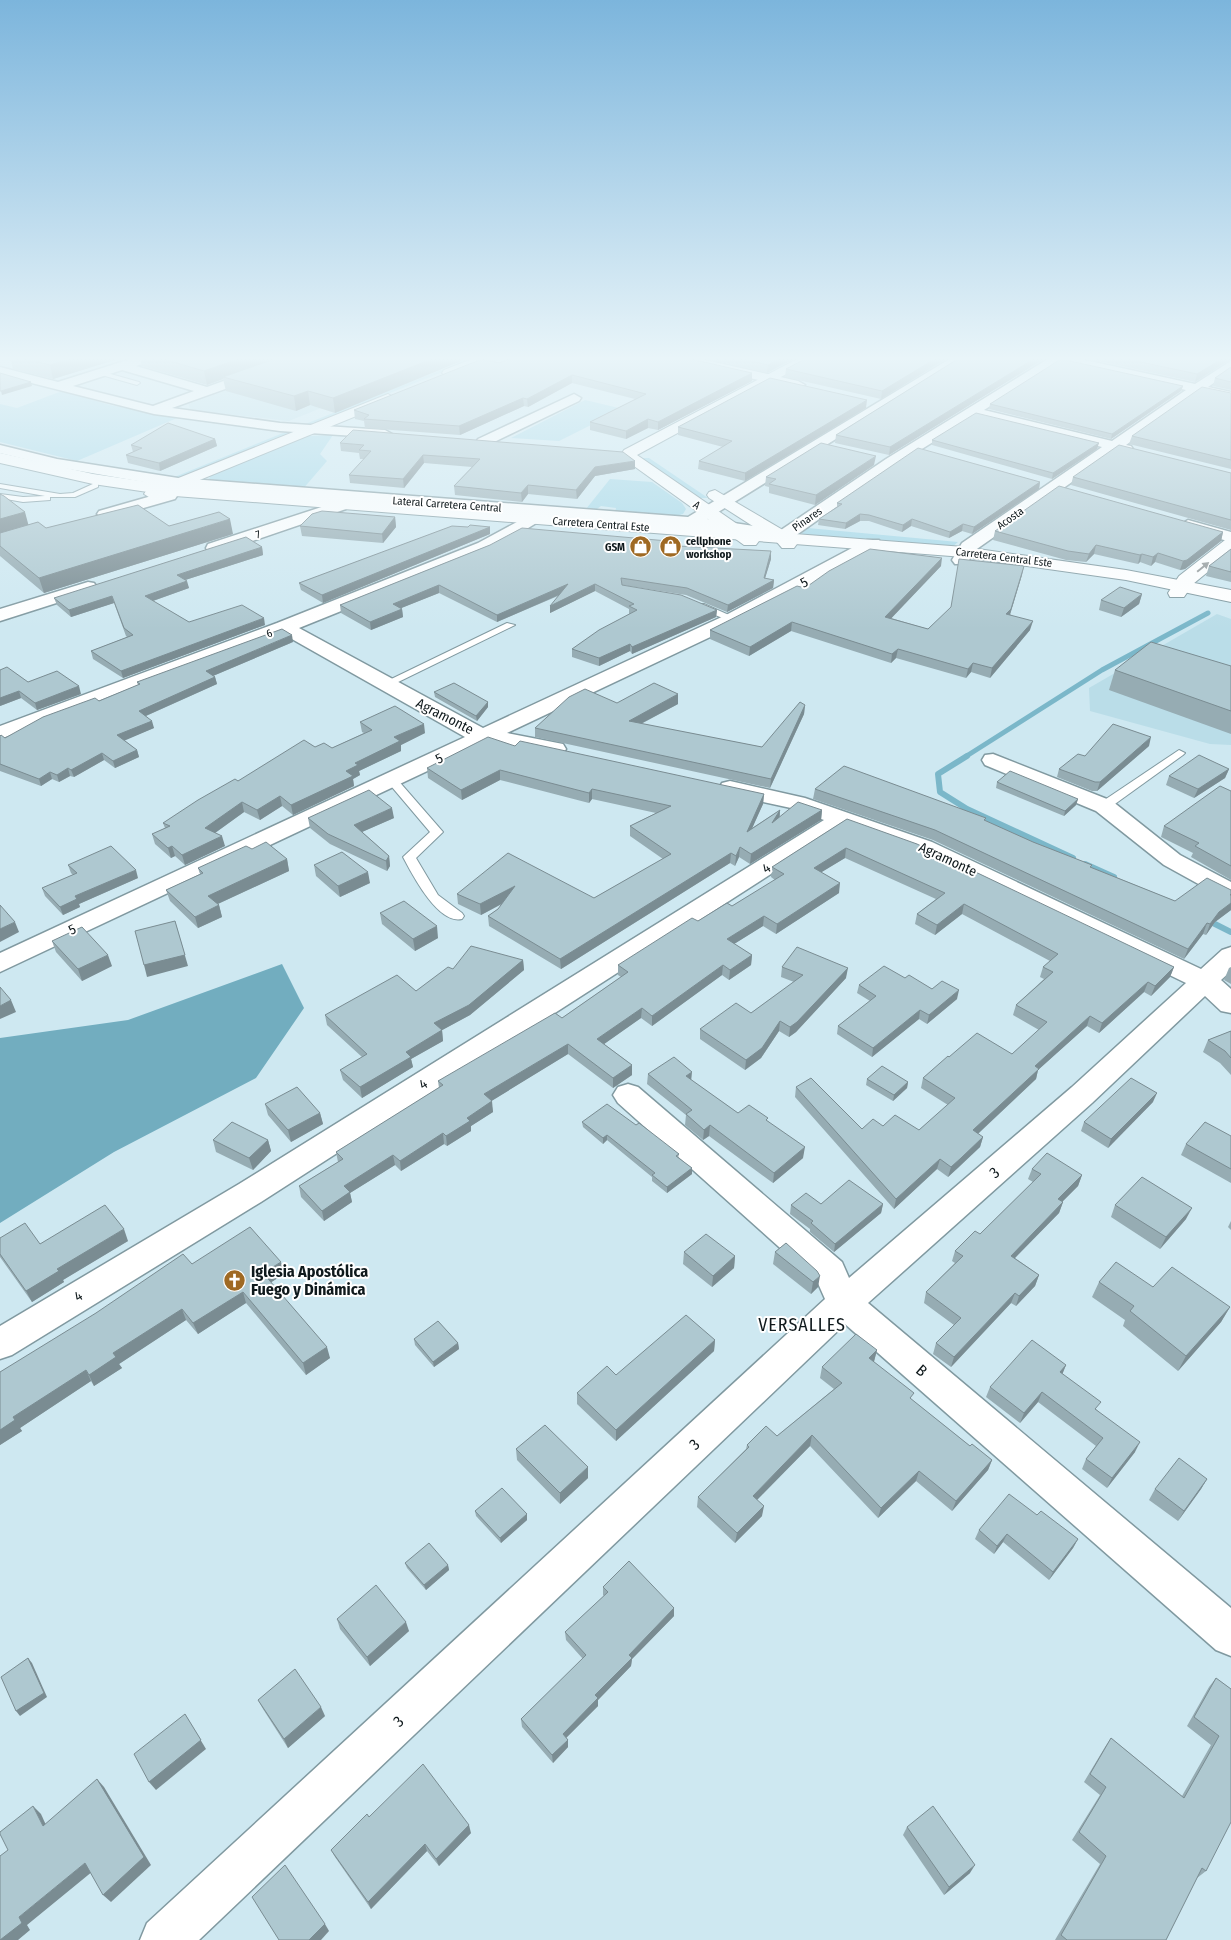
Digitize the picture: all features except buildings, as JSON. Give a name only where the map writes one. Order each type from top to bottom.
[{"type":"main road","points":[[156,488],[246,448]]},
{"type":"main road","points":[[156,488],[262,448]]},
{"type":"main road","points":[[627,451],[634,448]]},
{"type":"main road","points":[[627,451],[686,477]]},
{"type":"main road","name":"A","points":[[627,451],[628,456],[739,533]]},
{"type":"main road","name":"Carretera Central Este","points":[[0,458],[61,473],[156,488],[340,507],[529,521],[739,533],[868,548],[1054,563],[1231,596]]},
{"type":"main road","name":"Carretera Central Este","points":[[0,465],[95,485],[156,488]]},
{"type":"main road","name":"A","points":[[701,486],[782,538]]},
{"type":"main road","points":[[1180,588],[1231,544]]},
{"type":"main road","name":"Carretera Central Este","points":[[1180,588],[1231,604]]},
{"type":"street","points":[[691,522],[811,448]]},
{"type":"street","name":"Pinares","points":[[782,538],[913,448]]},
{"type":"street","points":[[916,448],[933,452]]},
{"type":"street","name":"Acosta","points":[[962,556],[1054,487],[1113,448]]},
{"type":"street","points":[[1121,448],[1144,454]]},
{"type":"street","name":"Lateral Carretera Central","points":[[0,449],[156,488],[691,522],[739,533],[782,538]]},
{"type":"street","points":[[872,457],[891,462]]},
{"type":"street","points":[[1035,481],[1073,492]]},
{"type":"street","points":[[92,518],[156,488]]},
{"type":"street","name":"7","points":[[200,552],[340,507]]},
{"type":"street","name":"6","points":[[0,733],[284,627],[484,547],[529,521]]},
{"type":"street","points":[[1175,521],[1231,537]]},
{"type":"street","name":"5","points":[[0,963],[733,619],[868,548]]},
{"type":"street","points":[[0,614],[106,582]]},
{"type":"street","name":"Agramonte","points":[[284,627],[472,732],[576,754]]},
{"type":"street","points":[[993,760],[1104,806],[1172,860],[1231,892]]},
{"type":"street","name":"Agramonte","points":[[710,784],[797,803],[924,847],[1205,981],[1231,1004]]},
{"type":"street","name":"4","points":[[0,1344],[258,1187],[843,818]]},
{"type":"street","name":"3","points":[[164,1940],[844,1303],[1082,1095],[1231,956]]},
{"type":"street","name":"B","points":[[628,1094],[830,1272],[844,1303],[1231,1635]]},
{"type":"lane","points":[[0,496],[15,500],[33,501],[75,495],[95,485]]},
{"type":"lane","points":[[0,486],[60,496]]},
{"type":"lane","points":[[691,602],[733,619]]},
{"type":"lane","points":[[386,684],[510,625]]},
{"type":"lane","points":[[1104,806],[1179,753]]},
{"type":"lane","points":[[392,780],[437,832],[409,857],[433,898],[457,916]]},
{"type":"shaded area","points":[[22,448],[108,448],[77,461]]},
{"type":"shaded area","points":[[247,448],[254,448],[178,478],[172,478]]},
{"type":"shaded area","points":[[279,448],[324,448],[320,454],[327,461],[302,490],[212,482],[209,479],[211,475]]},
{"type":"shaded area","points":[[642,458],[649,458],[708,498],[699,498]]},
{"type":"shaded area","points":[[610,479],[652,482],[682,503],[686,509],[683,514],[676,516],[615,512],[616,508],[601,506],[597,509],[586,509]]},
{"type":"shaded area","points":[[808,528],[958,542],[952,547],[801,534]]},
{"type":"shaded area","points":[[1217,614],[1231,619],[1231,745],[1210,744],[1090,711],[1089,688]]},
{"type":"shaded area","points":[[282,964],[304,1008],[256,1078],[114,1152],[0,1223],[0,1038],[128,1020]]},
{"type":"waterway","points":[[965,757],[1102,670],[1208,613]]},
{"type":"waterway","points":[[967,756],[938,774],[940,792],[967,809],[1073,858]]},
{"type":"waterway","points":[[1085,864],[1114,877]]},
{"type":"waterway","points":[[1207,920],[1231,932]]},
{"type":"place","name":"GSM","points":[[641,547]]},
{"type":"place","name":"cellphone workshop","points":[[670,547]]},
{"type":"place","name":"Iglesia Apostólica Fuego y Dinámica","points":[[235,1280]]},
{"type":"district","name":"VERSALLES","points":[[802,1325]]}]
